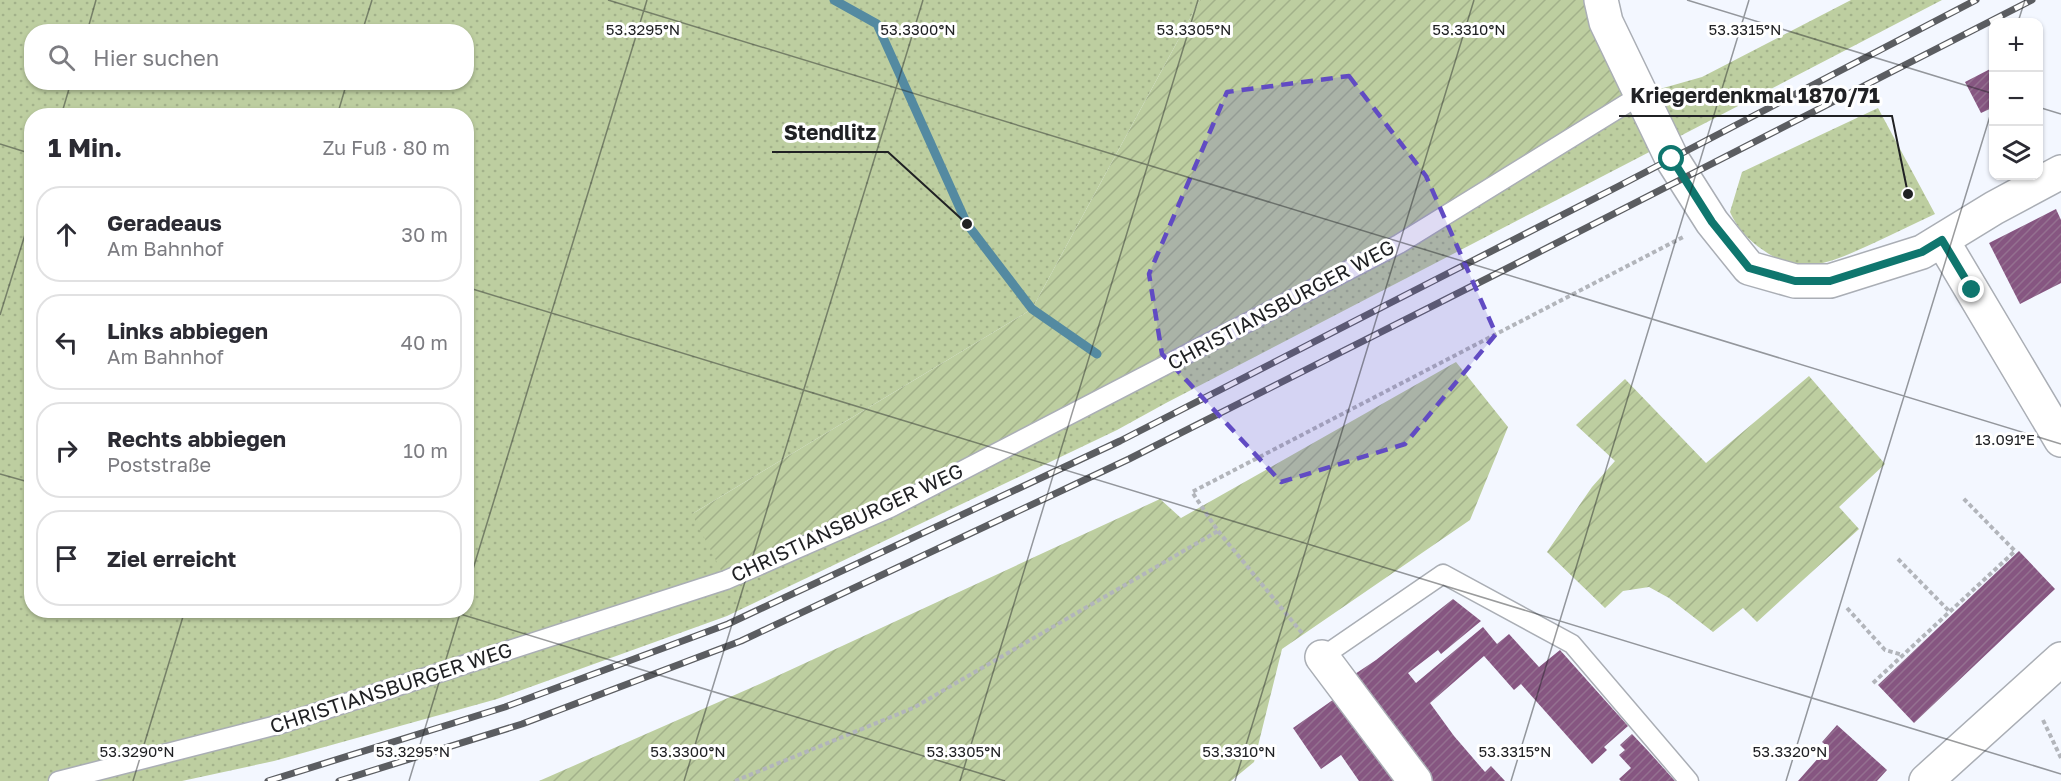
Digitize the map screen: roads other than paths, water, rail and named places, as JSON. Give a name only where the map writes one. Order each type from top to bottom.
[{"type":"street","points":[[1601,0],[1606,22],[1672,159],[1712,222],[1749,268],[1795,281],[1830,281],[1922,252],[1994,208],[2061,172]]},
{"type":"street","points":[[1942,240],[2061,438]]},
{"type":"street","points":[[1322,657],[1415,781]]},
{"type":"street","points":[[1926,781],[2061,659]]},
{"type":"lane","name":"CHRISTIANSBURGER WEG","points":[[58,781],[281,724],[726,580],[890,508],[1399,244],[1642,94]]},
{"type":"lane","points":[[1322,657],[1443,573],[1572,644],[1689,781]]},
{"type":"waterway","points":[[834,0],[877,24],[967,224],[1032,309],[1097,354]]},
{"type":"railway","points":[[268,781],[505,707],[728,624],[1120,441],[1617,187],[1976,0]]},
{"type":"railway","points":[[339,781],[522,724],[741,641],[1129,459],[2032,0]]},
{"type":"place","name":"Kriegerdenkmal 1870/71","points":[[1908,194]]},
{"type":"place","name":"Stendlitz","points":[[967,224]]}]
